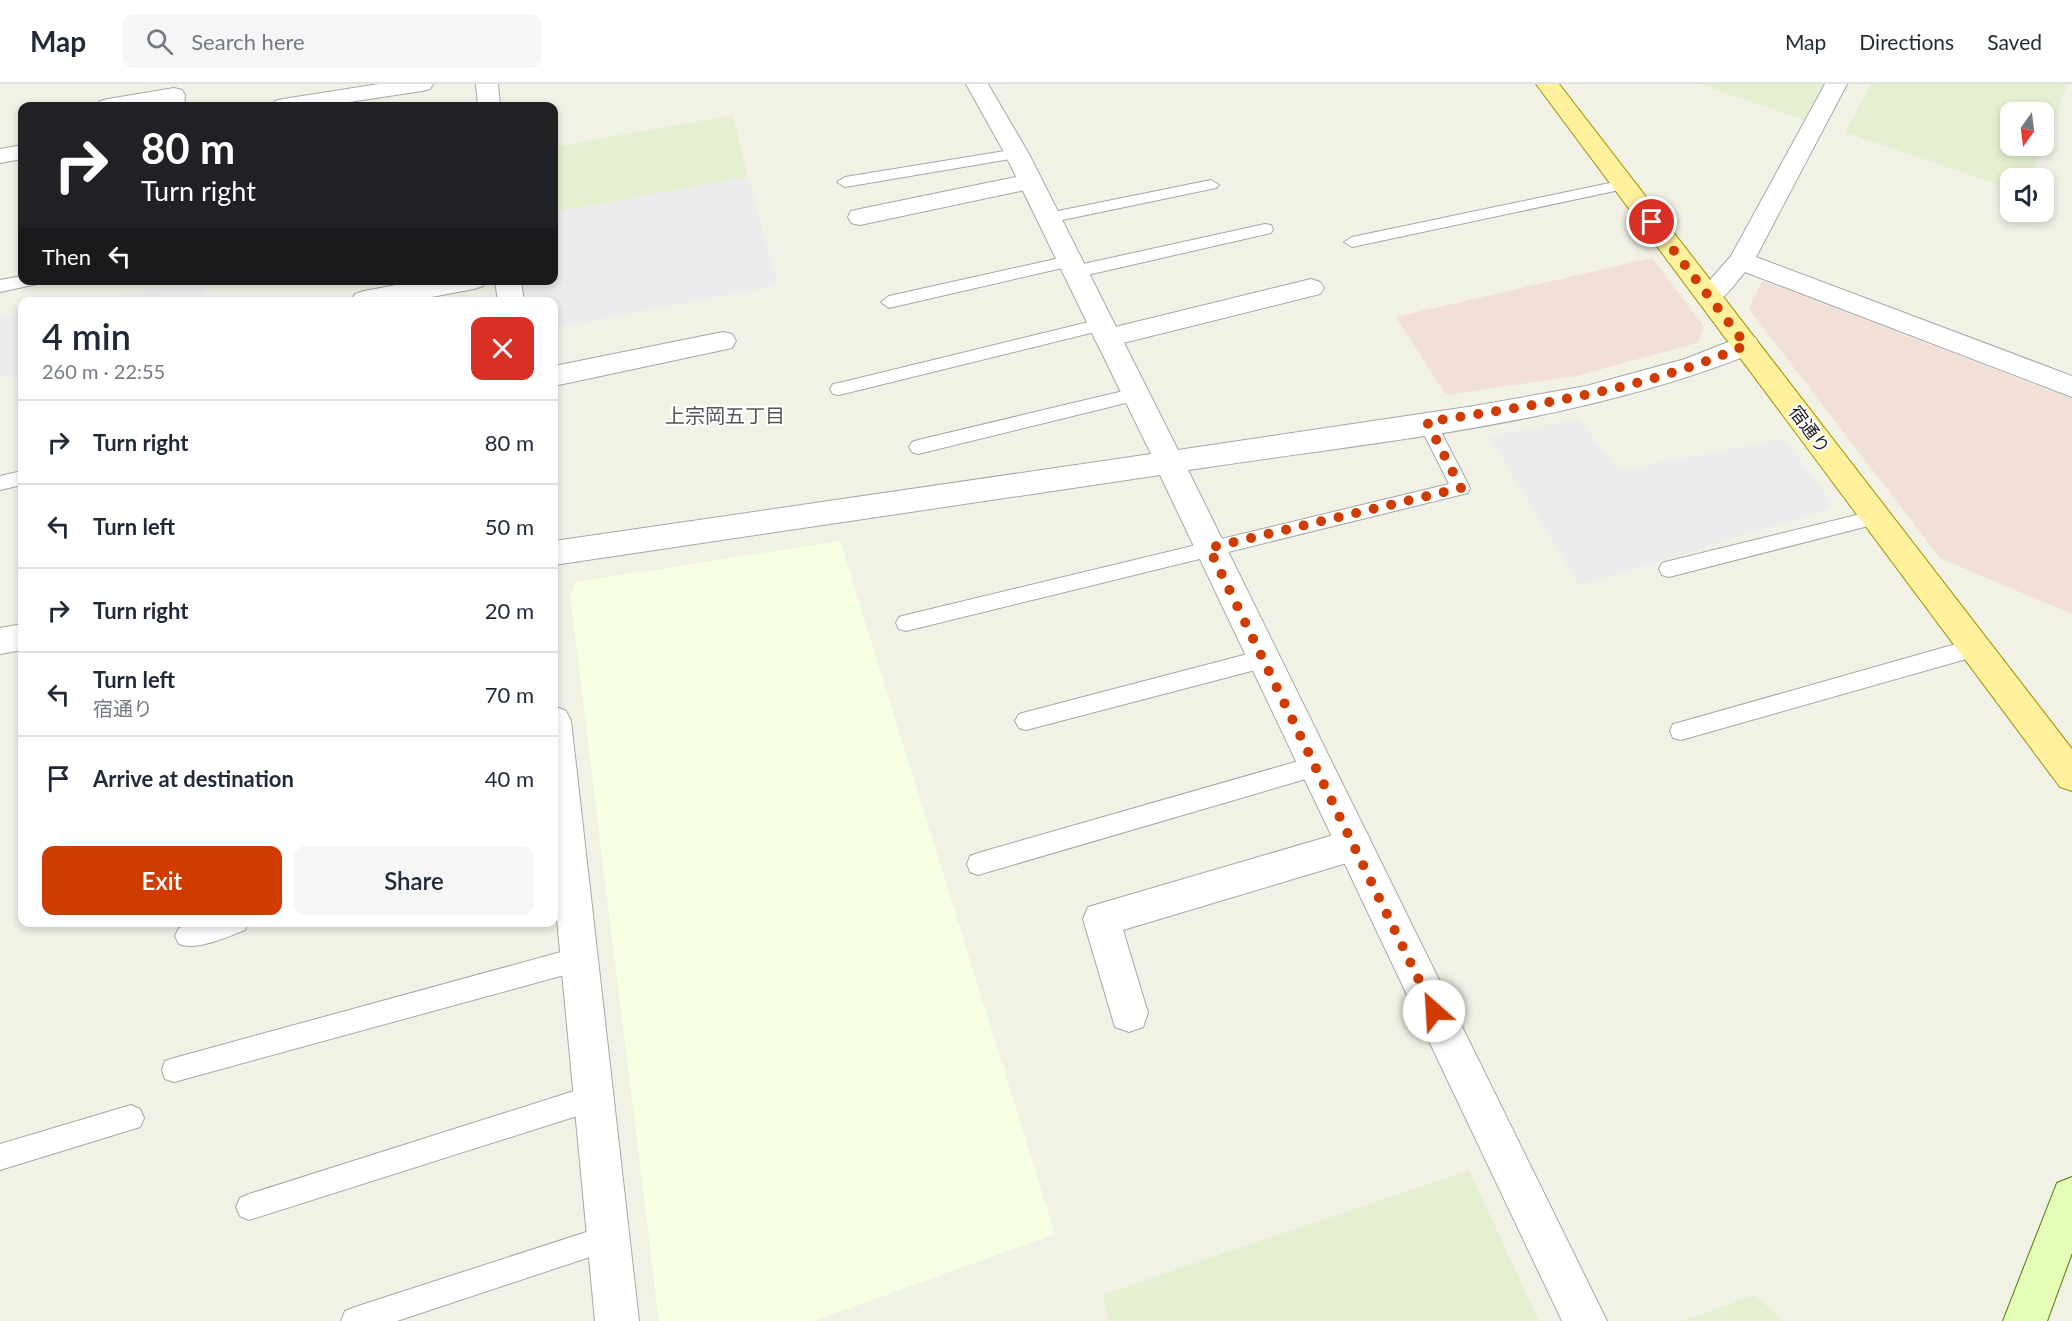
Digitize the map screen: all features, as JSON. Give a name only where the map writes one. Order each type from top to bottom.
[{"type":"main road","name":"宿通り","points":[[1547,84],[1977,646],[2072,776]]},
{"type":"main road","points":[[2025,1321],[2072,1197]]},
{"type":"street","points":[[308,102],[422,84]]},
{"type":"street","points":[[487,84],[489,102]]},
{"type":"street","points":[[976,84],[1017,154],[1136,394],[1585,1321]]},
{"type":"street","points":[[1710,297],[1741,261],[1836,84]]},
{"type":"street","points":[[130,102],[174,94],[173,102]]},
{"type":"street","points":[[0,156],[18,153]]},
{"type":"street","points":[[860,217],[1030,182]]},
{"type":"street","points":[[1741,261],[2072,387]]},
{"type":"street","points":[[380,297],[446,285]]},
{"type":"street","points":[[1104,331],[1311,288]]},
{"type":"street","points":[[558,552],[1522,407],[1646,381],[1710,361],[1740,337]]},
{"type":"street","points":[[558,375],[723,341]]},
{"type":"street","points":[[0,641],[18,638]]},
{"type":"street","points":[[558,798],[560,836],[579,959],[617,1321]]},
{"type":"street","points":[[1129,1013],[1101,919],[1354,845]]},
{"type":"lane","points":[[845,182],[1017,154]]},
{"type":"lane","points":[[1048,218],[1211,185]]},
{"type":"lane","points":[[1352,242],[1624,185]]},
{"type":"lane","points":[[889,302],[1265,229]]},
{"type":"lane","points":[[0,286],[18,283]]},
{"type":"lane","points":[[839,389],[1104,331]]},
{"type":"lane","points":[[918,447],[1136,394]]},
{"type":"lane","points":[[906,623],[1461,488],[1427,422]]},
{"type":"lane","points":[[0,483],[18,479]]},
{"type":"lane","points":[[1669,569],[1877,517]]},
{"type":"lane","points":[[1681,731],[1977,646]]},
{"type":"lane","points":[[1026,721],[1263,659]]},
{"type":"lane","points":[[978,864],[1316,766]]},
{"type":"lane","points":[[188,936],[220,927]]},
{"type":"lane","points":[[174,1070],[579,959]]},
{"type":"lane","points":[[249,1207],[593,1098]]},
{"type":"lane","points":[[0,1157],[131,1118]]},
{"type":"lane","points":[[355,1321],[608,1238]]},
{"type":"shaded area","points":[[1698,84],[1825,84],[1804,120]]},
{"type":"shaded area","points":[[1871,84],[2068,84],[2054,119],[2054,102],[2000,102],[2000,156],[2039,156],[2034,168],[2000,168],[2000,186],[1845,132]]},
{"type":"shaded area","points":[[733,115],[748,177],[558,211],[558,146]]},
{"type":"shaded area","points":[[748,177],[778,285],[558,327],[558,297],[525,297],[523,285],[558,285],[558,211]]},
{"type":"shaded area","points":[[1652,258],[1704,327],[1697,343],[1576,376],[1446,395],[1396,317]]},
{"type":"shaded area","points":[[1762,281],[2072,399],[2072,614],[1940,558],[1749,309]]},
{"type":"shaded area","points":[[175,285],[206,285],[204,297],[109,297]]},
{"type":"shaded area","points":[[18,314],[18,374],[0,378],[0,317]]},
{"type":"shaded area","points":[[1578,419],[1618,471],[1783,439],[1832,502],[1826,510],[1580,585],[1489,437]]},
{"type":"shaded area","points":[[840,541],[1055,1234],[814,1321],[659,1321],[570,596],[575,582]]},
{"type":"shaded area","points":[[1469,1170],[1539,1321],[1110,1321],[1102,1295]]},
{"type":"shaded area","points":[[1755,1295],[1783,1321],[1682,1321]]},
{"type":"district","name":"上宗岡五丁目","points":[[725,415]]},
{"type":"route","points":[[1434,1011],[1209,548],[1461,488],[1427,422],[1522,407],[1646,381],[1710,361],[1746,345],[1652,222]]}]
